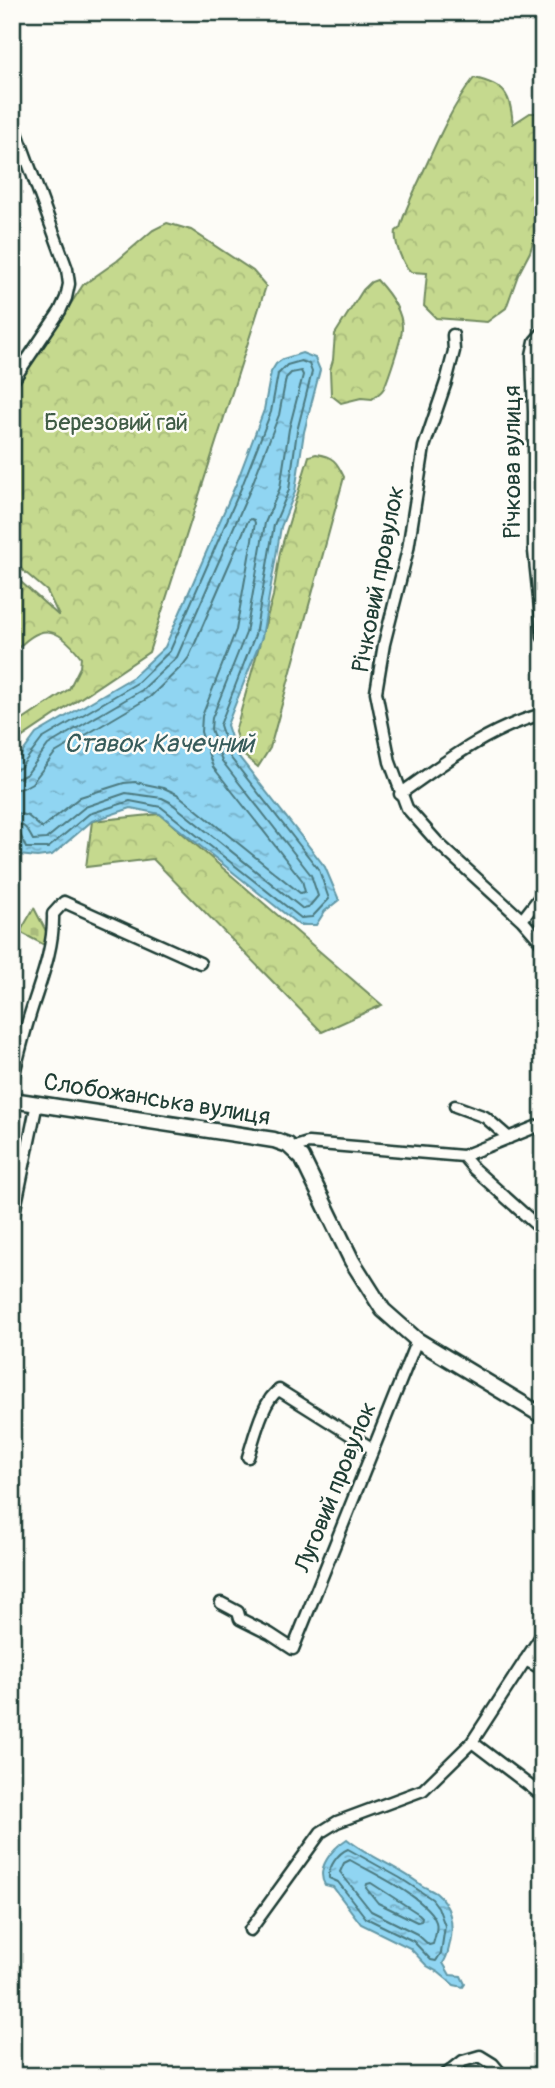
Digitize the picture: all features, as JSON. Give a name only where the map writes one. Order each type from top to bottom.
[{"type":"street","points":[[12,119],[67,268],[69,284],[60,311],[12,382]]},
{"type":"street","name":"Річкова вулиця","points":[[543,332],[535,341],[532,355],[534,551],[543,637]]},
{"type":"street","name":"Річковий провулок","points":[[453,334],[454,351],[424,447],[408,549],[384,644],[376,692],[390,762],[407,808],[439,844],[522,920],[543,944]]},
{"type":"street","points":[[400,794],[502,727],[542,712]]},
{"type":"street","points":[[522,920],[543,893]]},
{"type":"street","points":[[12,1082],[50,952],[54,932],[53,914],[64,902],[200,963]]},
{"type":"street","name":"Слобожанська вулиця","points":[[12,1100],[274,1140],[292,1147],[309,1170],[352,1261],[383,1310],[417,1340],[543,1416]]},
{"type":"street","points":[[12,1223],[37,1103]]},
{"type":"street","points":[[455,1106],[485,1117],[509,1138]]},
{"type":"street","points":[[292,1147],[308,1143],[463,1156],[543,1124]]},
{"type":"street","points":[[463,1156],[543,1231]]},
{"type":"street","name":"Луговий провулок","points":[[221,1603],[238,1612],[240,1619],[293,1648],[417,1340]]},
{"type":"street","points":[[247,1457],[267,1402],[279,1390],[373,1449]]},
{"type":"street","points":[[250,1930],[321,1832],[337,1822],[423,1790],[472,1742],[543,1633]]},
{"type":"street","points":[[525,1660],[543,1669]]},
{"type":"street","points":[[472,1742],[543,1796]]},
{"type":"street","points":[[444,2076],[463,2061],[480,2056],[494,2064],[503,2076]]},
{"type":"green space","points":[[474,78],[493,84],[504,92],[510,105],[513,124],[530,113],[543,113],[543,210],[530,252],[506,308],[487,322],[436,318],[424,306],[427,273],[411,272],[399,253],[396,241],[396,231],[400,228],[408,204],[444,128]]},
{"type":"green space","name":"Березовий гай","points":[[167,223],[191,230],[253,271],[266,286],[149,652],[12,744],[12,730],[17,724],[69,689],[80,667],[81,657],[63,638],[47,632],[31,637],[12,655],[12,574],[59,616],[47,591],[12,561],[12,394],[83,285],[117,261],[153,230]]},
{"type":"green space","points":[[377,280],[400,315],[402,329],[397,349],[380,393],[372,399],[361,398],[341,403],[331,395],[330,370],[335,334],[363,290]]},
{"type":"green space","points":[[309,456],[327,456],[334,461],[344,477],[270,748],[258,767],[242,754],[235,732],[273,596],[280,552]]},
{"type":"green space","points":[[160,814],[382,1005],[322,1032],[153,859],[86,867],[92,821]]},
{"type":"green space","points":[[34,908],[49,937],[48,947],[20,932]]},
{"type":"water","name":"Ставок Качечний","points":[[302,353],[315,358],[320,370],[304,432],[295,492],[281,527],[262,637],[227,725],[236,753],[325,867],[339,900],[325,911],[316,925],[299,925],[160,814],[131,808],[92,821],[52,855],[19,855],[13,826],[12,767],[36,734],[133,677],[165,647],[236,484],[264,410],[271,372],[283,359]]},
{"type":"water","points":[[347,1839],[436,1893],[445,1903],[452,1929],[448,1953],[443,1963],[450,1975],[461,1976],[465,1984],[463,1987],[454,1985],[427,1966],[410,1948],[361,1924],[333,1887],[325,1885],[322,1879],[324,1865],[331,1853]]}]
